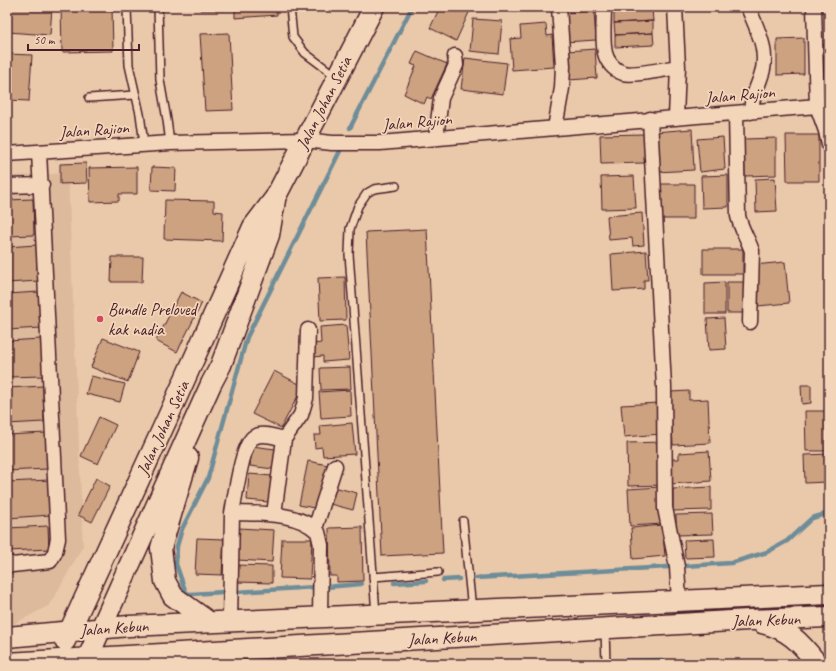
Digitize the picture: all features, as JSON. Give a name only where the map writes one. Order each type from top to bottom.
[{"type":"main road","name":"Jalan Johan Setia","points":[[55,662],[171,412],[253,227],[275,198],[374,7]]},
{"type":"main road","name":"Jalan Johan Setia","points":[[86,661],[211,384],[221,365],[269,235],[275,198]]},
{"type":"main road","points":[[209,622],[174,596],[166,581],[162,548],[211,384]]},
{"type":"main road","name":"Jalan Kebun","points":[[7,637],[69,631],[209,622],[829,594]]},
{"type":"main road","name":"Jalan Kebun","points":[[7,663],[86,661],[158,654],[748,620],[829,617]]},
{"type":"main road","points":[[748,620],[768,625],[788,633],[804,647],[816,664]]},
{"type":"main road","points":[[133,664],[158,654]]},
{"type":"street","points":[[555,128],[562,88],[563,66],[559,7]]},
{"type":"street","points":[[604,7],[605,52],[608,62],[615,69],[623,73],[635,73],[678,67]]},
{"type":"street","points":[[675,7],[678,67],[676,118]]},
{"type":"street","points":[[748,7],[763,45],[765,55],[762,75],[752,99],[751,112]]},
{"type":"street","points":[[814,7],[823,105],[829,145]]},
{"type":"street","points":[[436,138],[441,98],[456,65],[455,56]]},
{"type":"street","name":"Jalan Rajion","points":[[7,154],[144,144],[169,138],[305,140],[332,143],[380,143],[823,105]]},
{"type":"street","points":[[736,113],[738,216],[741,228],[752,251],[750,322]]},
{"type":"street","points":[[650,119],[664,387],[665,508],[677,567],[679,601]]},
{"type":"street","points":[[7,562],[12,565],[50,561],[55,552],[58,539],[42,185],[39,152]]},
{"type":"street","points":[[7,186],[42,185]]},
{"type":"street","points":[[274,514],[284,439],[300,416],[306,398],[308,330]]},
{"type":"street","points":[[230,622],[232,513],[244,452],[249,441],[262,434],[284,439]]},
{"type":"street","points":[[315,529],[335,466]]},
{"type":"street","points":[[232,513],[274,514],[305,522],[318,532],[320,545],[320,617]]},
{"type":"lane","points":[[127,7],[129,65],[140,114],[144,144]]},
{"type":"lane","points":[[158,7],[160,80],[169,138]]},
{"type":"lane","points":[[290,7],[293,37],[305,53],[337,77]]},
{"type":"lane","points":[[89,98],[135,94]]},
{"type":"lane","points":[[376,615],[349,254],[350,229],[358,206],[367,193],[374,189],[396,186]]},
{"type":"lane","points":[[463,521],[472,610]]},
{"type":"lane","points":[[373,577],[438,572]]},
{"type":"lane","points":[[605,628],[606,664]]},
{"type":"shaded area","points":[[68,173],[83,546],[50,605],[16,623],[7,625],[7,176]]},
{"type":"building","points":[[7,7],[52,8],[50,35],[7,32]]},
{"type":"building","points":[[61,7],[112,7],[113,51],[62,52]]},
{"type":"building","points":[[200,7],[226,7],[226,10],[200,10]]},
{"type":"building","points":[[235,7],[277,7],[277,15],[235,18]]},
{"type":"building","points":[[440,7],[471,8],[456,41],[430,28]]},
{"type":"building","points":[[508,7],[545,7],[545,10],[509,11]]},
{"type":"building","points":[[614,7],[652,7],[652,9],[614,10]]},
{"type":"building","points":[[826,7],[829,7],[829,38],[826,38]]},
{"type":"building","points":[[652,9],[653,21],[614,23],[614,10]]},
{"type":"building","points":[[594,11],[596,40],[565,42],[563,13]]},
{"type":"building","points":[[473,19],[502,21],[499,54],[470,51]]},
{"type":"building","points":[[653,21],[653,33],[615,35],[614,23]]},
{"type":"building","points":[[546,24],[547,36],[552,35],[554,67],[512,70],[510,39],[521,38],[520,26]]},
{"type":"building","points":[[229,33],[233,110],[205,111],[200,34]]},
{"type":"building","points":[[653,33],[654,45],[615,47],[615,35]]},
{"type":"building","points":[[804,38],[804,74],[777,75],[777,39]]},
{"type":"building","points":[[829,44],[829,70],[822,70],[821,45]]},
{"type":"building","points":[[595,49],[597,78],[569,80],[567,51]]},
{"type":"building","points":[[417,51],[447,64],[431,99],[427,97],[424,104],[404,94],[416,66],[411,64]]},
{"type":"building","points":[[7,54],[32,55],[29,101],[7,100]]},
{"type":"building","points":[[465,58],[507,63],[503,94],[461,89]]},
{"type":"building","points":[[692,129],[694,170],[657,172],[654,132]]},
{"type":"building","points":[[644,134],[645,163],[601,164],[600,135]]},
{"type":"building","points":[[786,135],[819,135],[819,181],[787,181]]},
{"type":"building","points":[[723,137],[725,169],[700,172],[697,139]]},
{"type":"building","points":[[776,138],[776,175],[745,176],[744,139]]},
{"type":"building","points":[[86,163],[87,183],[60,184],[60,164]]},
{"type":"building","points":[[137,167],[137,194],[119,194],[119,201],[90,202],[89,168]]},
{"type":"building","points":[[152,167],[176,168],[175,191],[151,190]]},
{"type":"building","points":[[728,175],[728,207],[702,208],[701,176]]},
{"type":"building","points":[[634,176],[636,208],[602,209],[601,177]]},
{"type":"building","points":[[775,178],[777,211],[756,212],[755,179]]},
{"type":"building","points":[[659,184],[694,184],[694,219],[659,219]]},
{"type":"building","points":[[33,199],[34,235],[7,236],[7,200]]},
{"type":"building","points":[[165,200],[214,201],[214,211],[223,212],[222,241],[164,239]]},
{"type":"building","points":[[642,213],[644,245],[633,246],[632,238],[609,240],[607,216]]},
{"type":"building","points":[[427,229],[443,553],[382,556],[366,232]]},
{"type":"building","points":[[36,245],[38,281],[7,283],[7,247]]},
{"type":"building","points":[[703,249],[743,249],[743,274],[703,274]]},
{"type":"building","points":[[646,251],[648,280],[644,280],[644,289],[613,291],[611,254]]},
{"type":"building","points":[[112,257],[143,257],[142,282],[111,282]]},
{"type":"building","points":[[785,262],[789,303],[758,306],[754,265]]},
{"type":"building","points":[[345,277],[346,320],[320,321],[318,278]]},
{"type":"building","points":[[725,282],[725,314],[705,314],[705,283]]},
{"type":"building","points":[[727,282],[745,282],[745,313],[727,313]]},
{"type":"building","points":[[39,292],[41,328],[7,330],[7,294]]},
{"type":"building","points":[[181,292],[202,303],[177,352],[156,341]]},
{"type":"building","points":[[724,318],[726,349],[709,350],[707,319]]},
{"type":"building","points":[[346,325],[349,360],[323,362],[323,356],[314,357],[313,344],[321,343],[320,327]]},
{"type":"building","points":[[103,338],[139,352],[128,382],[91,367]]},
{"type":"building","points":[[41,339],[43,376],[7,377],[7,341]]},
{"type":"building","points":[[350,367],[351,389],[321,390],[320,368]]},
{"type":"building","points":[[274,371],[303,386],[281,428],[252,414]]},
{"type":"building","points":[[91,376],[125,384],[120,402],[86,394]]},
{"type":"building","points":[[801,385],[811,385],[811,403],[802,404]]},
{"type":"building","points":[[43,386],[44,422],[7,424],[7,388]]},
{"type":"building","points":[[350,390],[351,416],[321,418],[319,392]]},
{"type":"building","points":[[689,391],[689,400],[708,399],[710,443],[673,445],[670,392]]},
{"type":"building","points":[[659,403],[661,434],[624,437],[621,405]]},
{"type":"building","points":[[805,411],[829,411],[828,451],[806,451]]},
{"type":"building","points":[[99,417],[116,425],[98,464],[81,456]]},
{"type":"building","points":[[352,423],[355,454],[323,456],[322,447],[315,448],[314,435],[321,435],[320,426]]},
{"type":"building","points":[[46,433],[47,469],[7,471],[7,435]]},
{"type":"building","points":[[662,442],[664,485],[628,486],[627,443]]},
{"type":"building","points":[[252,446],[275,449],[273,469],[250,466]]},
{"type":"building","points":[[709,451],[711,481],[671,484],[670,459],[679,459],[679,453]]},
{"type":"building","points":[[829,454],[828,492],[827,482],[805,483],[804,455]]},
{"type":"building","points":[[308,461],[328,465],[319,509],[299,505]]},
{"type":"building","points":[[249,474],[272,476],[269,502],[247,500]]},
{"type":"building","points":[[96,478],[110,486],[92,522],[78,515]]},
{"type":"building","points":[[50,480],[51,515],[8,518],[7,482]]},
{"type":"building","points":[[334,487],[357,493],[353,510],[330,504]]},
{"type":"building","points":[[660,487],[662,524],[630,526],[628,489]]},
{"type":"building","points":[[711,487],[711,510],[673,511],[673,489]]},
{"type":"building","points":[[712,514],[713,534],[676,535],[676,515]]},
{"type":"building","points":[[662,525],[665,556],[633,559],[631,528]]},
{"type":"building","points":[[48,526],[49,549],[8,551],[7,528]]},
{"type":"building","points":[[362,527],[363,581],[337,582],[337,576],[330,576],[329,528]]},
{"type":"building","points":[[239,528],[274,530],[272,562],[237,560]]},
{"type":"building","points":[[197,538],[224,539],[222,575],[195,574]]},
{"type":"building","points":[[282,539],[312,539],[310,579],[280,578]]},
{"type":"building","points":[[714,539],[715,557],[685,558],[684,540]]},
{"type":"building","points":[[236,565],[272,566],[272,583],[236,582]]},
{"type":"waterway","points":[[350,128],[412,7]]},
{"type":"waterway","points":[[224,592],[186,593],[176,564],[177,546],[182,529],[208,478],[247,337],[340,151]]},
{"type":"waterway","points":[[685,566],[731,563],[767,552],[787,541],[812,518],[829,513]]},
{"type":"waterway","points":[[476,578],[668,567]]},
{"type":"waterway","points":[[443,580],[459,579]]},
{"type":"waterway","points":[[394,583],[426,581]]},
{"type":"waterway","points":[[326,587],[361,584]]},
{"type":"waterway","points":[[236,592],[315,587]]},
{"type":"waterway","points":[[613,661],[661,660],[675,664]]},
{"type":"waterway","points":[[538,664],[595,661]]},
{"type":"waterway","points":[[712,664],[721,662],[731,664]]},
{"type":"place","name":"Bundle Preloved kak nadia","points":[[100,319]]}]
